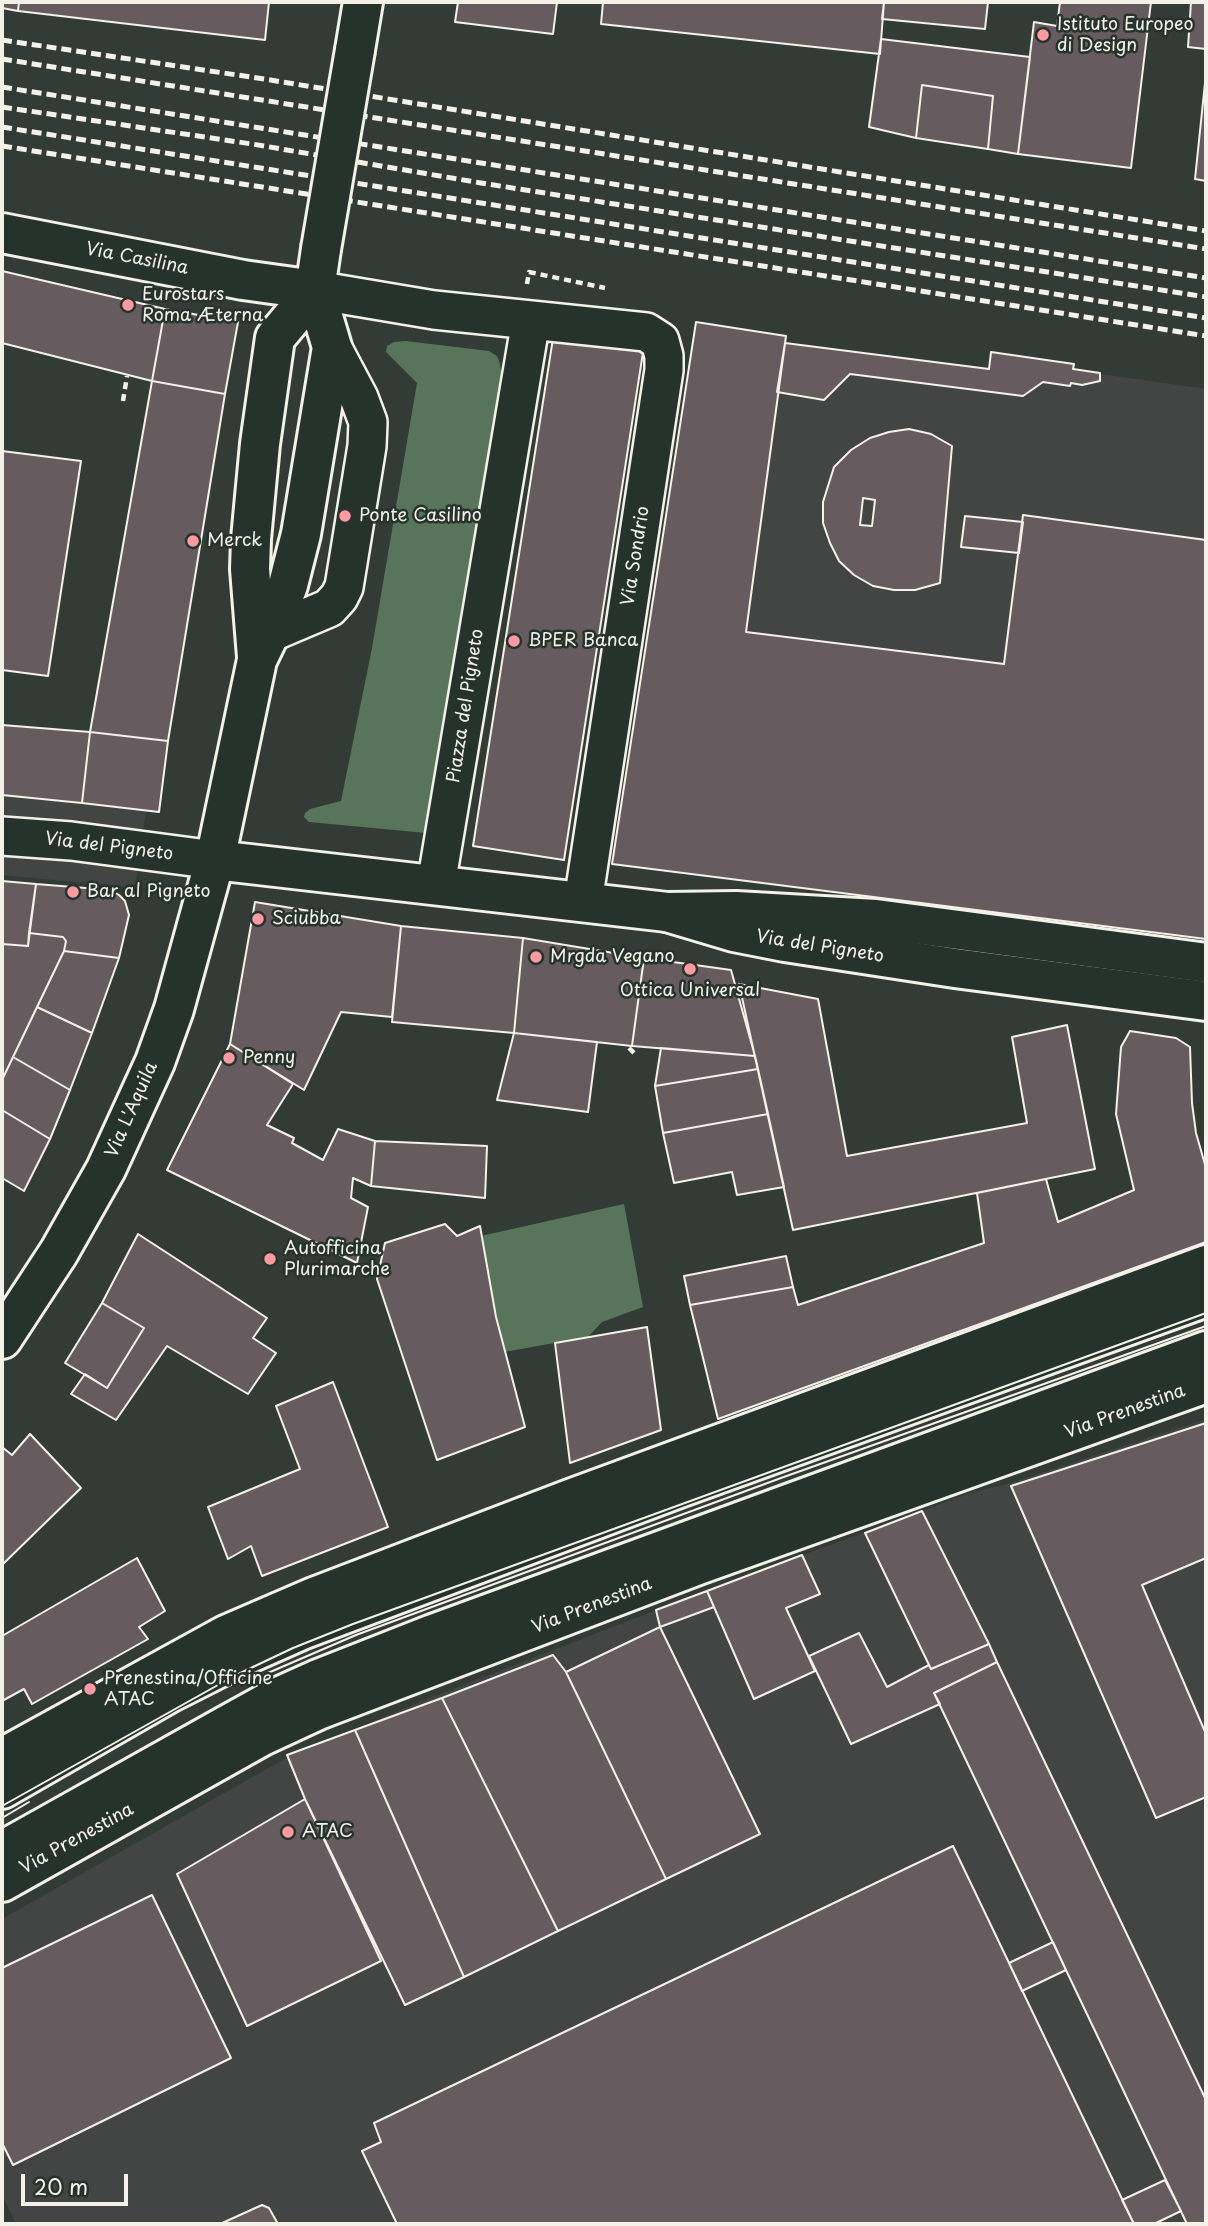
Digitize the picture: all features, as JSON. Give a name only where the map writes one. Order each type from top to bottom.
[{"type":"main road","points":[[363,2],[315,290],[332,347],[301,534],[288,584],[263,647],[215,860],[436,886]]},
{"type":"main road","name":"Via Casilina","points":[[2,233],[243,280],[315,290]]},
{"type":"main road","points":[[263,647],[250,569],[261,433],[275,338],[315,290]]},
{"type":"main road","name":"Via L'Aquila","points":[[2,1339],[59,1252],[106,1169],[155,1062],[174,1009],[215,860]]},
{"type":"main road","name":"Via del Pigneto","points":[[436,886],[667,912],[734,932],[798,944],[1206,1001]]},
{"type":"main road","points":[[667,912],[760,912],[876,919],[1206,963]]},
{"type":"main road","points":[[2,1758],[226,1635],[314,1597],[570,1499],[1206,1265]]},
{"type":"main road","points":[[2,1789],[169,1693],[304,1629],[679,1488],[1206,1297]]},
{"type":"main road","points":[[2,1851],[263,1705],[316,1680],[433,1634],[1206,1351]]},
{"type":"main road","name":"Via Prenestina","points":[[2,1882],[262,1736],[317,1710],[698,1565],[1206,1383]]},
{"type":"street","points":[[315,290],[434,310],[531,320]]},
{"type":"street","name":"Piazza del Pigneto","points":[[436,886],[531,320]]},
{"type":"street","name":"Via Sondrio","points":[[531,320],[646,332],[660,341],[664,356],[583,902]]},
{"type":"street","points":[[263,647],[329,608],[344,587],[368,446],[369,422],[332,347]]},
{"type":"street","name":"Via del Pigneto","points":[[2,836],[71,841],[215,860]]},
{"type":"path","points":[[538,274],[606,289]]},
{"type":"path","points":[[122,401],[127,376]]},
{"type":"path","points":[[629,1048],[636,1055]]},
{"type":"shaded area","points":[[696,322],[786,336],[785,343],[988,369],[991,352],[1074,364],[1073,370],[1206,389],[1206,939],[612,864]]},
{"type":"shaded area","points":[[2,795],[146,810],[135,888],[2,875]]},
{"type":"shaded area","points":[[1206,1419],[1206,2224],[16,2224],[2,2195],[2,1919],[288,1757],[427,1699],[700,1593],[973,1492],[1004,1485]]},
{"type":"green space","points":[[406,341],[489,351],[497,356],[502,377],[426,833],[309,822],[304,817],[310,809],[341,801],[372,648],[417,383],[386,352],[387,346],[394,342]]},
{"type":"green space","points":[[624,1204],[643,1307],[602,1322],[588,1337],[504,1352],[481,1236]]},
{"type":"building","points":[[2,2],[19,2],[18,11],[2,8]]},
{"type":"building","points":[[19,2],[269,2],[265,40],[18,11]]},
{"type":"building","points":[[458,2],[557,2],[553,34],[455,22]]},
{"type":"building","points":[[603,2],[884,2],[880,54],[601,24]]},
{"type":"building","points":[[884,2],[988,2],[985,29],[882,19]]},
{"type":"building","points":[[1060,2],[1151,2],[1131,168],[1018,154],[1034,22],[1057,26]]},
{"type":"building","points":[[1191,2],[1206,2],[1206,49],[1188,47]]},
{"type":"building","points":[[881,39],[1030,57],[1018,154],[988,149],[993,96],[922,85],[916,138],[869,127]]},
{"type":"building","points":[[1206,83],[1206,181],[1195,179]]},
{"type":"building","points":[[922,85],[993,96],[988,149],[916,138]]},
{"type":"building","points":[[2,271],[165,309],[152,381],[2,343]]},
{"type":"building","points":[[165,309],[238,322],[225,394],[152,381]]},
{"type":"building","points":[[696,322],[786,336],[746,632],[1004,664],[1023,515],[1206,540],[1206,939],[612,864]]},
{"type":"building","points":[[554,332],[644,346],[564,860],[473,846]]},
{"type":"building","points":[[785,343],[989,369],[991,352],[1074,364],[1073,369],[1100,373],[1100,381],[1082,385],[1071,383],[1070,386],[1043,382],[1023,396],[850,374],[824,400],[777,392]]},
{"type":"building","points":[[152,381],[225,394],[168,741],[90,732]]},
{"type":"building","points":[[909,429],[931,434],[952,446],[940,583],[915,590],[894,590],[873,586],[854,575],[839,561],[823,523],[823,502],[834,467],[851,450],[870,438]]},
{"type":"building","points":[[2,451],[81,461],[48,676],[2,670]]},
{"type":"building","points":[[863,498],[875,500],[872,526],[860,525]]},
{"type":"building","points":[[965,516],[1023,522],[1019,553],[961,547]]},
{"type":"building","points":[[2,725],[90,732],[82,803],[2,795]]},
{"type":"building","points":[[90,732],[168,741],[159,812],[82,803]]},
{"type":"building","points":[[2,881],[36,884],[28,946],[2,944]]},
{"type":"building","points":[[36,884],[110,890],[119,895],[125,901],[129,915],[119,958],[64,951],[66,941],[63,937],[29,933]]},
{"type":"building","points":[[255,902],[401,926],[392,1017],[341,1012],[304,1090],[230,1044]]},
{"type":"building","points":[[401,926],[523,938],[514,1033],[392,1022]]},
{"type":"building","points":[[29,933],[63,937],[66,941],[64,951],[2,1080],[2,944],[28,946]]},
{"type":"building","points":[[523,938],[644,958],[632,1046],[514,1033]]},
{"type":"building","points":[[64,951],[119,958],[92,1033],[37,1007]]},
{"type":"building","points":[[650,956],[666,961],[731,970],[755,1056],[632,1046],[644,958]]},
{"type":"building","points":[[739,984],[818,999],[847,1156],[1027,1123],[1012,1037],[1067,1025],[1095,1169],[793,1230]]},
{"type":"building","points":[[37,1007],[92,1033],[70,1090],[13,1057]]},
{"type":"building","points":[[1130,1031],[1176,1038],[1190,1047],[1192,1103],[1196,1133],[1206,1168],[1206,1242],[718,1419],[690,1305],[793,1287],[798,1305],[984,1243],[977,1193],[1046,1179],[1058,1222],[1134,1190],[1116,1114],[1121,1047]]},
{"type":"building","points":[[514,1033],[597,1042],[588,1112],[497,1100]]},
{"type":"building","points":[[230,1044],[293,1084],[267,1125],[294,1138],[292,1143],[323,1160],[338,1129],[375,1141],[371,1186],[353,1178],[351,1198],[368,1207],[357,1263],[167,1170]]},
{"type":"building","points":[[661,1048],[755,1056],[758,1069],[655,1086]]},
{"type":"building","points":[[13,1057],[70,1090],[50,1139],[2,1110],[2,1080]]},
{"type":"building","points":[[758,1069],[768,1114],[663,1133],[655,1086]]},
{"type":"building","points":[[2,1110],[50,1139],[24,1191],[2,1178]]},
{"type":"building","points":[[768,1114],[784,1187],[737,1195],[732,1172],[674,1183],[663,1133]]},
{"type":"building","points":[[375,1141],[487,1146],[485,1198],[371,1186]]},
{"type":"building","points":[[445,1224],[457,1236],[480,1226],[496,1317],[525,1427],[437,1460],[377,1279],[385,1243]]},
{"type":"building","points":[[138,1234],[267,1318],[253,1338],[276,1353],[248,1394],[167,1346],[116,1420],[71,1394],[85,1374],[107,1388],[144,1328],[102,1303]]},
{"type":"building","points":[[786,1256],[793,1287],[690,1305],[684,1276]]},
{"type":"building","points":[[102,1303],[144,1328],[107,1388],[65,1363]]},
{"type":"building","points":[[647,1327],[661,1430],[570,1463],[555,1343]]},
{"type":"building","points":[[333,1382],[388,1527],[262,1576],[251,1546],[228,1559],[208,1507],[300,1469],[276,1406]]},
{"type":"building","points":[[1206,1423],[1206,1558],[1142,1585],[1206,1734],[1206,1797],[1156,1818],[1011,1486]]},
{"type":"building","points":[[30,1434],[81,1488],[2,1565],[2,1447],[12,1455]]},
{"type":"building","points":[[922,1511],[989,1644],[931,1669],[865,1533]]},
{"type":"building","points":[[802,1555],[820,1594],[786,1608],[815,1671],[754,1699],[707,1591]]},
{"type":"building","points":[[137,1558],[165,1611],[139,1627],[148,1639],[32,1704],[24,1689],[2,1701],[2,1636]]},
{"type":"building","points":[[707,1591],[714,1607],[660,1627],[656,1610]]},
{"type":"building","points":[[660,1627],[760,1834],[666,1879],[566,1672]]},
{"type":"building","points":[[859,1633],[887,1687],[929,1665],[931,1669],[989,1644],[997,1662],[934,1693],[940,1704],[851,1744],[809,1656]]},
{"type":"building","points":[[553,1655],[566,1672],[666,1879],[558,1931],[442,1698]]},
{"type":"building","points":[[997,1662],[1206,2100],[1206,2224],[1187,2224],[934,1693]]},
{"type":"building","points":[[442,1698],[558,1931],[464,1977],[355,1730]]},
{"type":"building","points":[[355,1730],[464,1977],[405,2005],[305,1799],[287,1755]]},
{"type":"building","points":[[305,1799],[381,1961],[247,2026],[177,1874]]},
{"type":"building","points":[[953,1846],[1134,2224],[397,2224],[362,2151],[381,2142],[374,2123]]},
{"type":"building","points":[[152,1895],[231,2058],[13,2165],[2,2143],[2,1968]]},
{"type":"building","points":[[1053,1942],[1066,1970],[1022,1991],[1009,1963]]},
{"type":"building","points":[[1165,2180],[1181,2211],[1154,2224],[1134,2224],[1122,2200]]},
{"type":"building","points":[[262,2205],[269,2208],[278,2224],[220,2224]]},
{"type":"tram line","points":[[2,1806],[234,1676],[293,1648],[1206,1313]]},
{"type":"tram line","points":[[240,1685],[356,1635],[781,1478],[1206,1326]]},
{"type":"tram line","points":[[2,1818],[29,1802]]},
{"type":"railway","points":[[2,40],[264,79],[1206,231]]},
{"type":"railway","points":[[2,59],[1206,249]]},
{"type":"railway","points":[[2,87],[1206,278]]},
{"type":"railway","points":[[2,107],[252,144],[481,183],[1206,297]]},
{"type":"railway","points":[[2,127],[1206,318]]},
{"type":"railway","points":[[2,146],[1206,336]]},
{"type":"place","name":"Istituto Europeo di Design","points":[[1043,35]]},
{"type":"place","name":"Eurostars Roma Æterna","points":[[128,305]]},
{"type":"place","name":"Ponte Casilino","points":[[345,516]]},
{"type":"place","name":"Merck","points":[[193,541]]},
{"type":"place","name":"BPER Banca","points":[[514,641]]},
{"type":"place","name":"Bar al Pigneto","points":[[73,892]]},
{"type":"place","name":"Sciubba","points":[[258,919]]},
{"type":"place","name":"Mrgda Vegano","points":[[536,957]]},
{"type":"place","name":"Ottica Universal","points":[[690,969]]},
{"type":"place","name":"Penny","points":[[229,1058]]},
{"type":"place","name":"Autofficina Plurimarche","points":[[270,1259]]},
{"type":"place","name":"Prenestina/Officine ATAC","points":[[90,1689]]},
{"type":"place","name":"ATAC","points":[[288,1832]]}]
